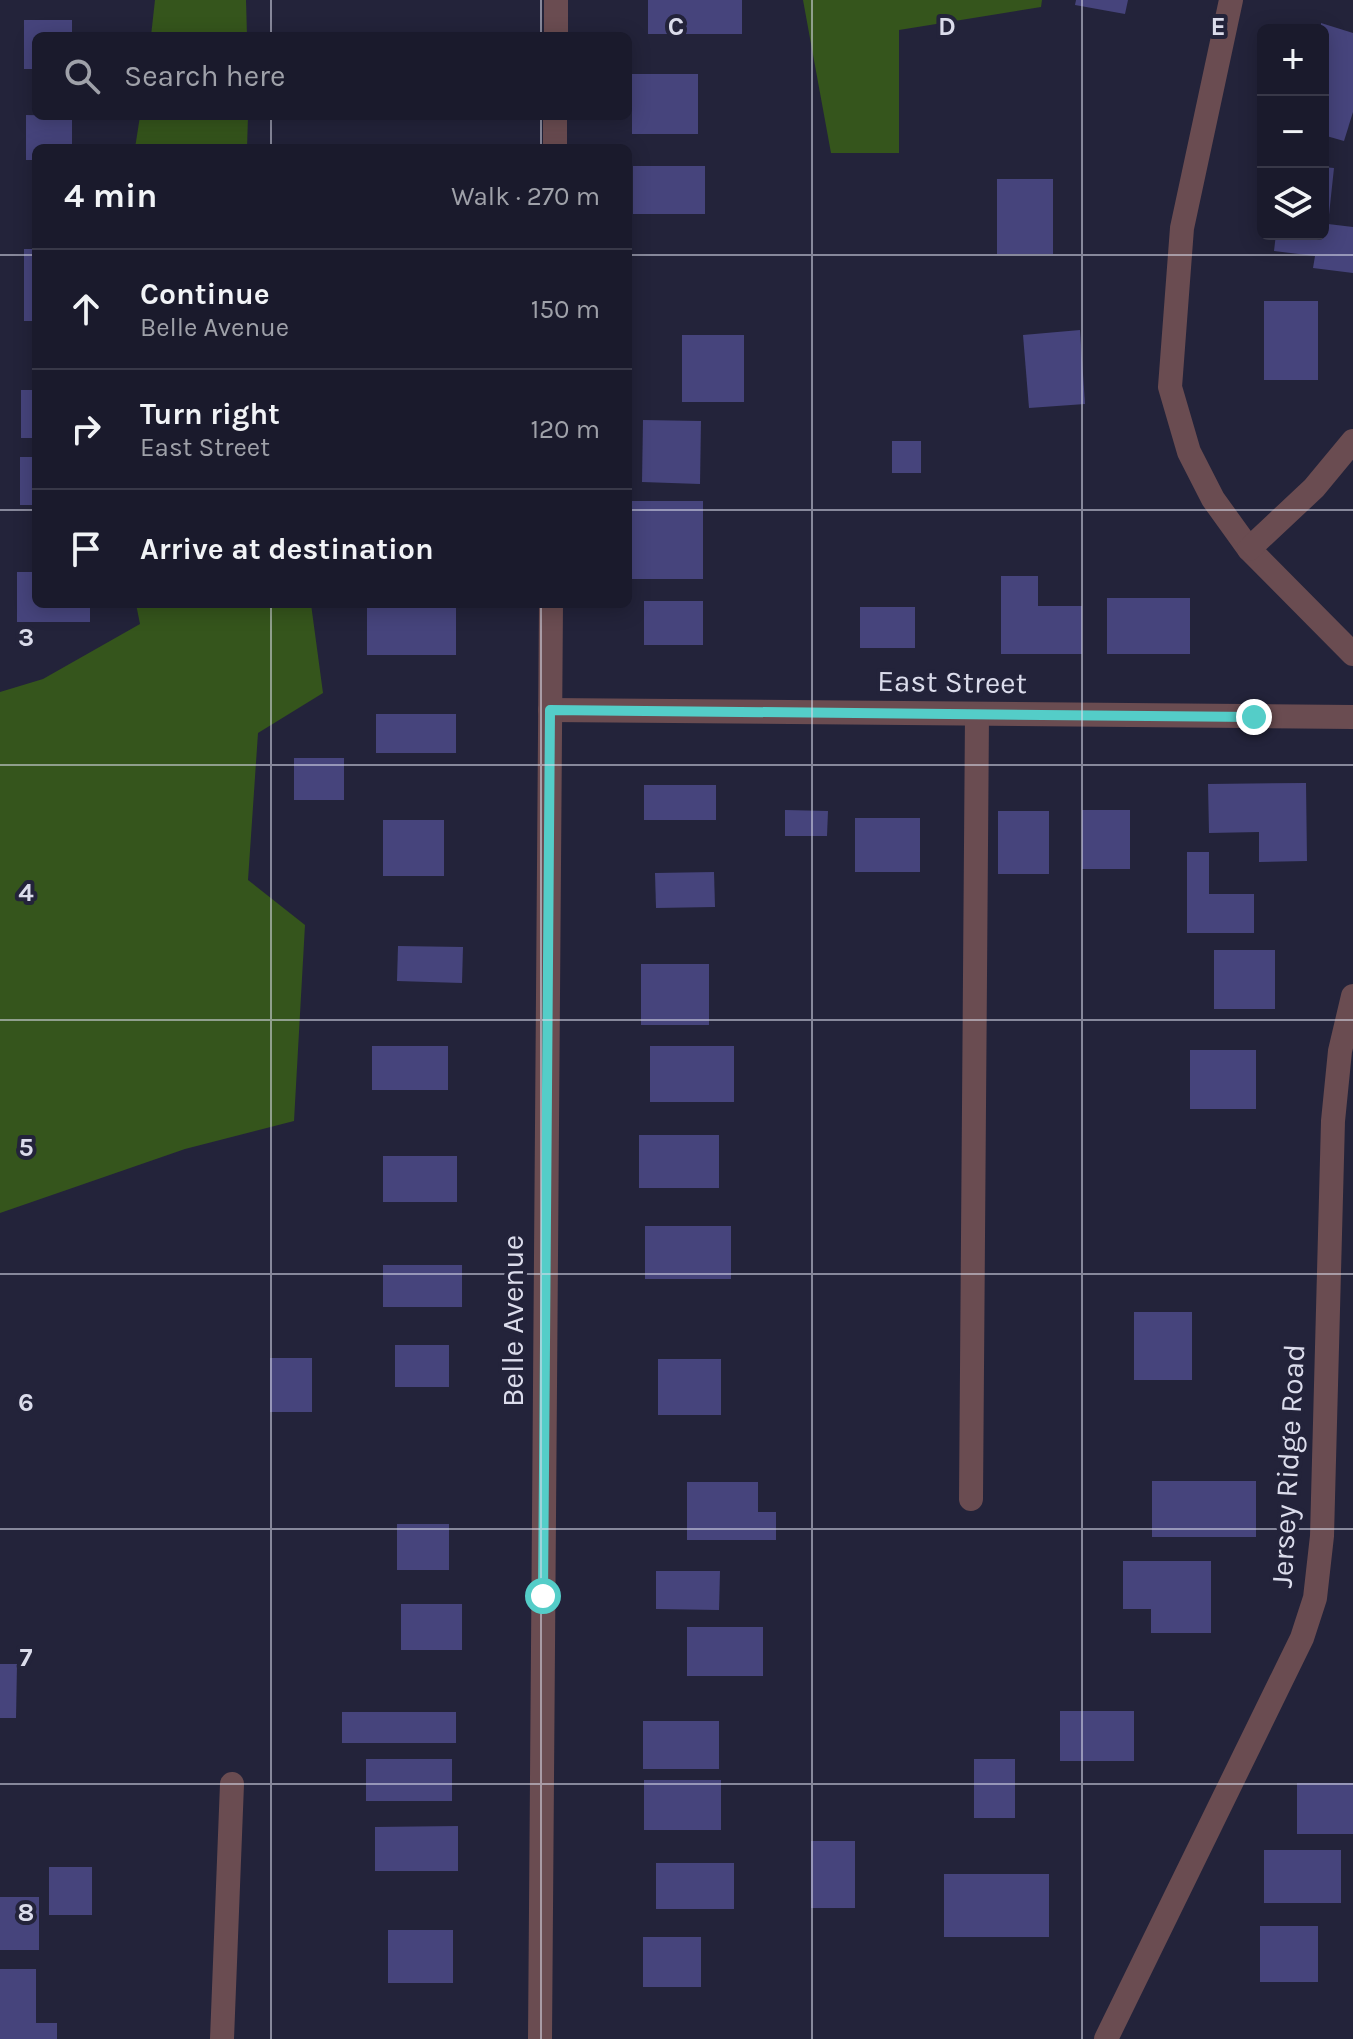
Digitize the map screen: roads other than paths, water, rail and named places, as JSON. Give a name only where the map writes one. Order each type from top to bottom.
[{"type":"street","points":[[556,0],[556,32]]},
{"type":"street","points":[[1231,0],[1182,228],[1170,387],[1189,452],[1213,499],[1249,549],[1353,654]]},
{"type":"street","points":[[555,120],[555,144]]},
{"type":"street","points":[[1249,549],[1314,488],[1353,441]]},
{"type":"street","name":"Belle Avenue","points":[[540,2039],[551,608]]},
{"type":"street","name":"East Street","points":[[550,710],[1353,717]]},
{"type":"street","points":[[971,1499],[977,715]]},
{"type":"street","name":"Jersey Ridge Road","points":[[1106,2039],[1302,1638],[1315,1598],[1322,1536],[1333,1121],[1340,1051],[1353,996]]},
{"type":"street","points":[[222,2039],[232,1784]]}]
